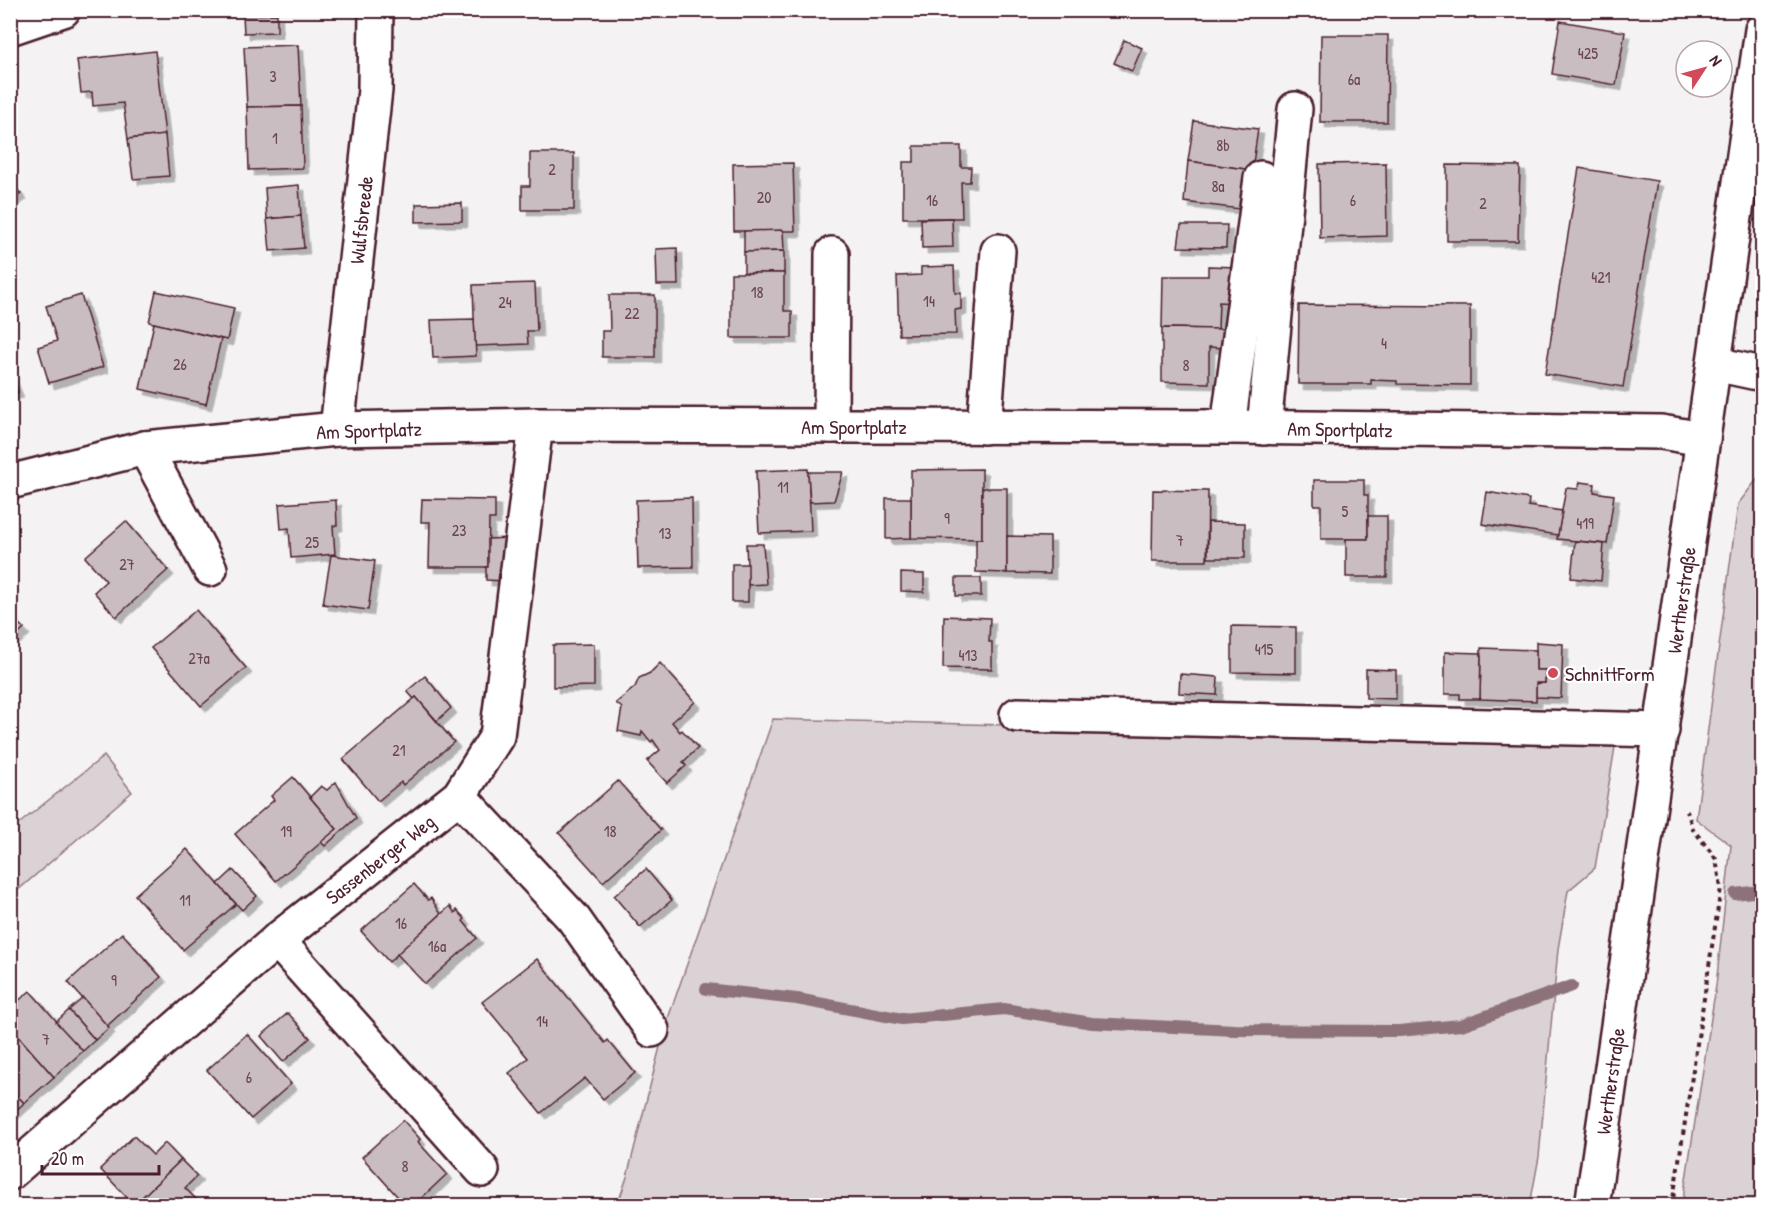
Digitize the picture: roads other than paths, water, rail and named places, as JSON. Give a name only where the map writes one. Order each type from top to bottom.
[{"type":"street","points":[[10,28],[63,10]]},
{"type":"street","name":"Wulfsbreede","points":[[337,429],[375,90],[376,10]]},
{"type":"street","name":"Wertherstraße","points":[[1592,1206],[1762,30]]},
{"type":"street","points":[[1264,428],[1295,109]]},
{"type":"street","points":[[1228,427],[1261,178]]},
{"type":"street","points":[[984,427],[999,251]]},
{"type":"street","points":[[831,426],[832,254]]},
{"type":"street","points":[[1715,364],[1762,374]]},
{"type":"street","name":"Am Sportplatz","points":[[10,482],[145,448],[337,429],[537,425],[1228,427],[1662,432],[1703,439]]},
{"type":"street","name":"Sassenberger Weg","points":[[10,1173],[278,940],[459,796],[497,736],[537,425]]},
{"type":"street","points":[[145,448],[210,569]]},
{"type":"street","points":[[1017,715],[1662,730]]},
{"type":"street","points":[[459,796],[573,918],[652,1030]]},
{"type":"street","points":[[278,940],[482,1170]]},
{"type":"waterway","points":[[1735,894],[1762,891]]},
{"type":"waterway","points":[[706,989],[797,999],[902,1019],[1004,1009],[1092,1023],[1235,1030],[1399,1031],[1461,1025],[1572,986]]},
{"type":"place","name":"SchnittForm","points":[[1553,673]]}]
